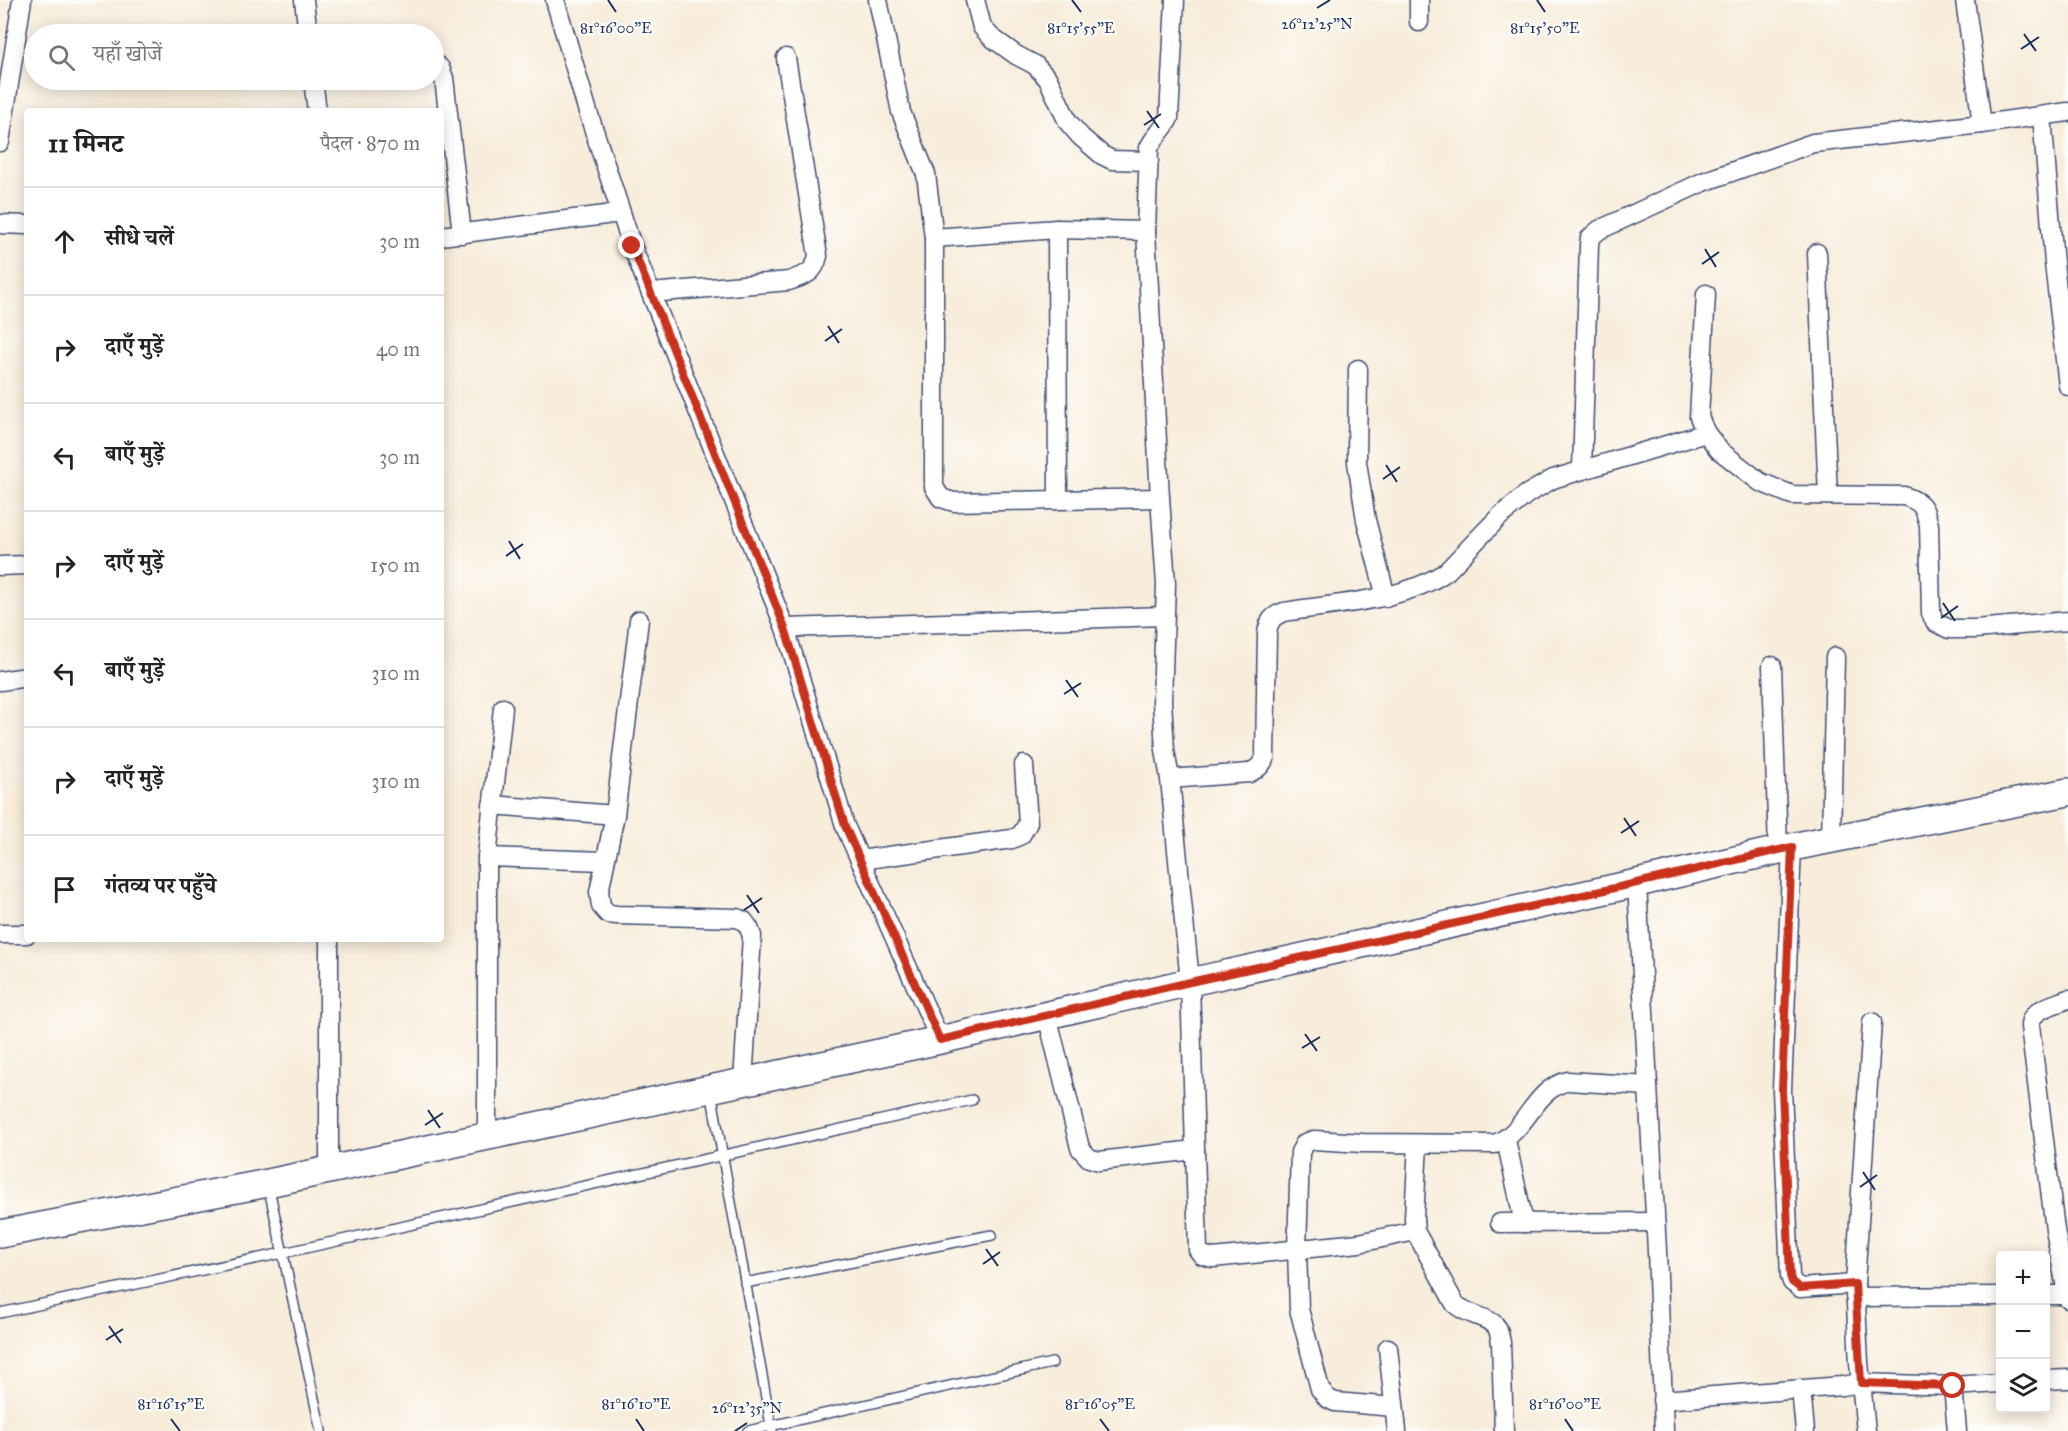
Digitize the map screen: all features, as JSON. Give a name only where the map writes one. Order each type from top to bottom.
[{"type":"main road","points":[[0,1234],[268,1183],[487,1137],[940,1040],[1785,848],[2068,792]]},
{"type":"street","points":[[0,142],[22,0]]},
{"type":"street","points":[[304,0],[307,24]]},
{"type":"street","points":[[555,0],[621,213],[785,628],[845,826],[940,1040]]},
{"type":"street","points":[[878,0],[901,112],[926,174],[934,237],[934,487],[941,498],[954,502],[1160,498]]},
{"type":"street","points":[[975,0],[982,27],[991,37],[1016,55],[1035,64],[1048,79],[1068,122],[1081,137],[1102,155],[1112,160],[1149,161]]},
{"type":"street","points":[[1175,0],[1169,118],[1167,124],[1153,138],[1149,148],[1146,231],[1166,584],[1162,701],[1165,750],[1170,779],[1190,982],[1198,1250],[1202,1255],[1213,1258],[1359,1243],[1415,1231]]},
{"type":"street","points":[[1419,0],[1419,22]]},
{"type":"street","points":[[1965,0],[1982,124]]},
{"type":"street","points":[[651,293],[789,281],[807,274],[816,266],[818,256],[786,58]]},
{"type":"street","points":[[444,78],[462,234]]},
{"type":"street","points":[[314,90],[317,108]]},
{"type":"street","points":[[1582,470],[1589,245],[1594,234],[1599,230],[1703,182],[1813,142],[1982,124],[2068,112]]},
{"type":"street","points":[[2042,116],[2054,262],[2068,386]]},
{"type":"street","points":[[444,236],[621,213]]},
{"type":"street","points":[[0,224],[24,225]]},
{"type":"street","points":[[934,237],[1057,229],[1146,231]]},
{"type":"street","points":[[1057,229],[1058,500]]},
{"type":"street","points":[[1818,253],[1828,495]]},
{"type":"street","points":[[1706,294],[1699,417],[1706,433],[1719,450],[1760,482],[1792,495],[1904,496],[1918,500],[1926,511],[1929,525],[1931,613],[1935,622],[1942,626],[1975,629],[2068,621]]},
{"type":"street","points":[[1358,369],[1357,462],[1366,520],[1386,597]]},
{"type":"street","points":[[1170,779],[1249,773],[1263,764],[1267,633],[1269,622],[1275,615],[1386,597],[1437,578],[1447,571],[1499,517],[1527,494],[1553,479],[1706,433]]},
{"type":"street","points":[[0,566],[24,565]]},
{"type":"street","points":[[785,628],[1164,616]]},
{"type":"street","points":[[639,620],[615,815],[599,892],[601,906],[608,914],[737,918],[744,921],[752,936],[743,1082]]},
{"type":"street","points":[[1831,839],[1835,657]]},
{"type":"street","points":[[1772,666],[1785,848],[1782,1090],[1792,1282],[1800,1288],[1996,1296]]},
{"type":"street","points":[[0,681],[24,677]]},
{"type":"street","points":[[487,1137],[487,857],[503,708]]},
{"type":"street","points":[[860,860],[1012,839],[1021,835],[1028,824],[1024,765]]},
{"type":"street","points":[[492,805],[615,815]]},
{"type":"street","points":[[487,857],[605,861]]},
{"type":"street","points":[[1637,883],[1664,1431]]},
{"type":"street","points":[[0,934],[24,934]]},
{"type":"street","points":[[329,942],[329,1170]]},
{"type":"street","points":[[2050,1295],[2068,1296],[2055,1230],[2030,1026],[2033,1014],[2068,999]]},
{"type":"street","points":[[1047,1015],[1080,1148],[1089,1158],[1099,1161],[1195,1150]]},
{"type":"street","points":[[1866,1431],[1855,1290],[1872,1022]]},
{"type":"street","points":[[1394,1407],[1335,1402],[1327,1398],[1320,1389],[1299,1309],[1297,1250],[1300,1152],[1305,1143],[1314,1140],[1495,1144],[1512,1135],[1548,1089],[1558,1084],[1569,1081],[1648,1086]]},
{"type":"street","points":[[1506,1140],[1524,1223]]},
{"type":"street","points":[[1418,1144],[1415,1231],[1455,1304],[1463,1311],[1495,1324],[1499,1332],[1504,1431]]},
{"type":"street","points":[[1500,1223],[1655,1222]]},
{"type":"street","points":[[1388,1348],[1397,1431]]},
{"type":"street","points":[[2050,1380],[2068,1378]]},
{"type":"street","points":[[1662,1400],[1861,1383],[1953,1386],[1996,1383]]},
{"type":"street","points":[[1953,1386],[1957,1431]]},
{"type":"street","points":[[1801,1389],[1805,1431]]},
{"type":"lane","points":[[711,1089],[771,1429]]},
{"type":"lane","points":[[0,1313],[283,1253],[972,1100]]},
{"type":"lane","points":[[268,1183],[321,1431]]},
{"type":"lane","points":[[745,1283],[992,1235]]},
{"type":"lane","points":[[748,1431],[771,1429],[1052,1363]]},
{"type":"route","points":[[632,246],[785,628],[845,826],[940,1040],[1792,847],[1782,1090],[1790,1276],[1792,1282],[1800,1288],[1855,1284],[1861,1383],[1953,1386]]}]
